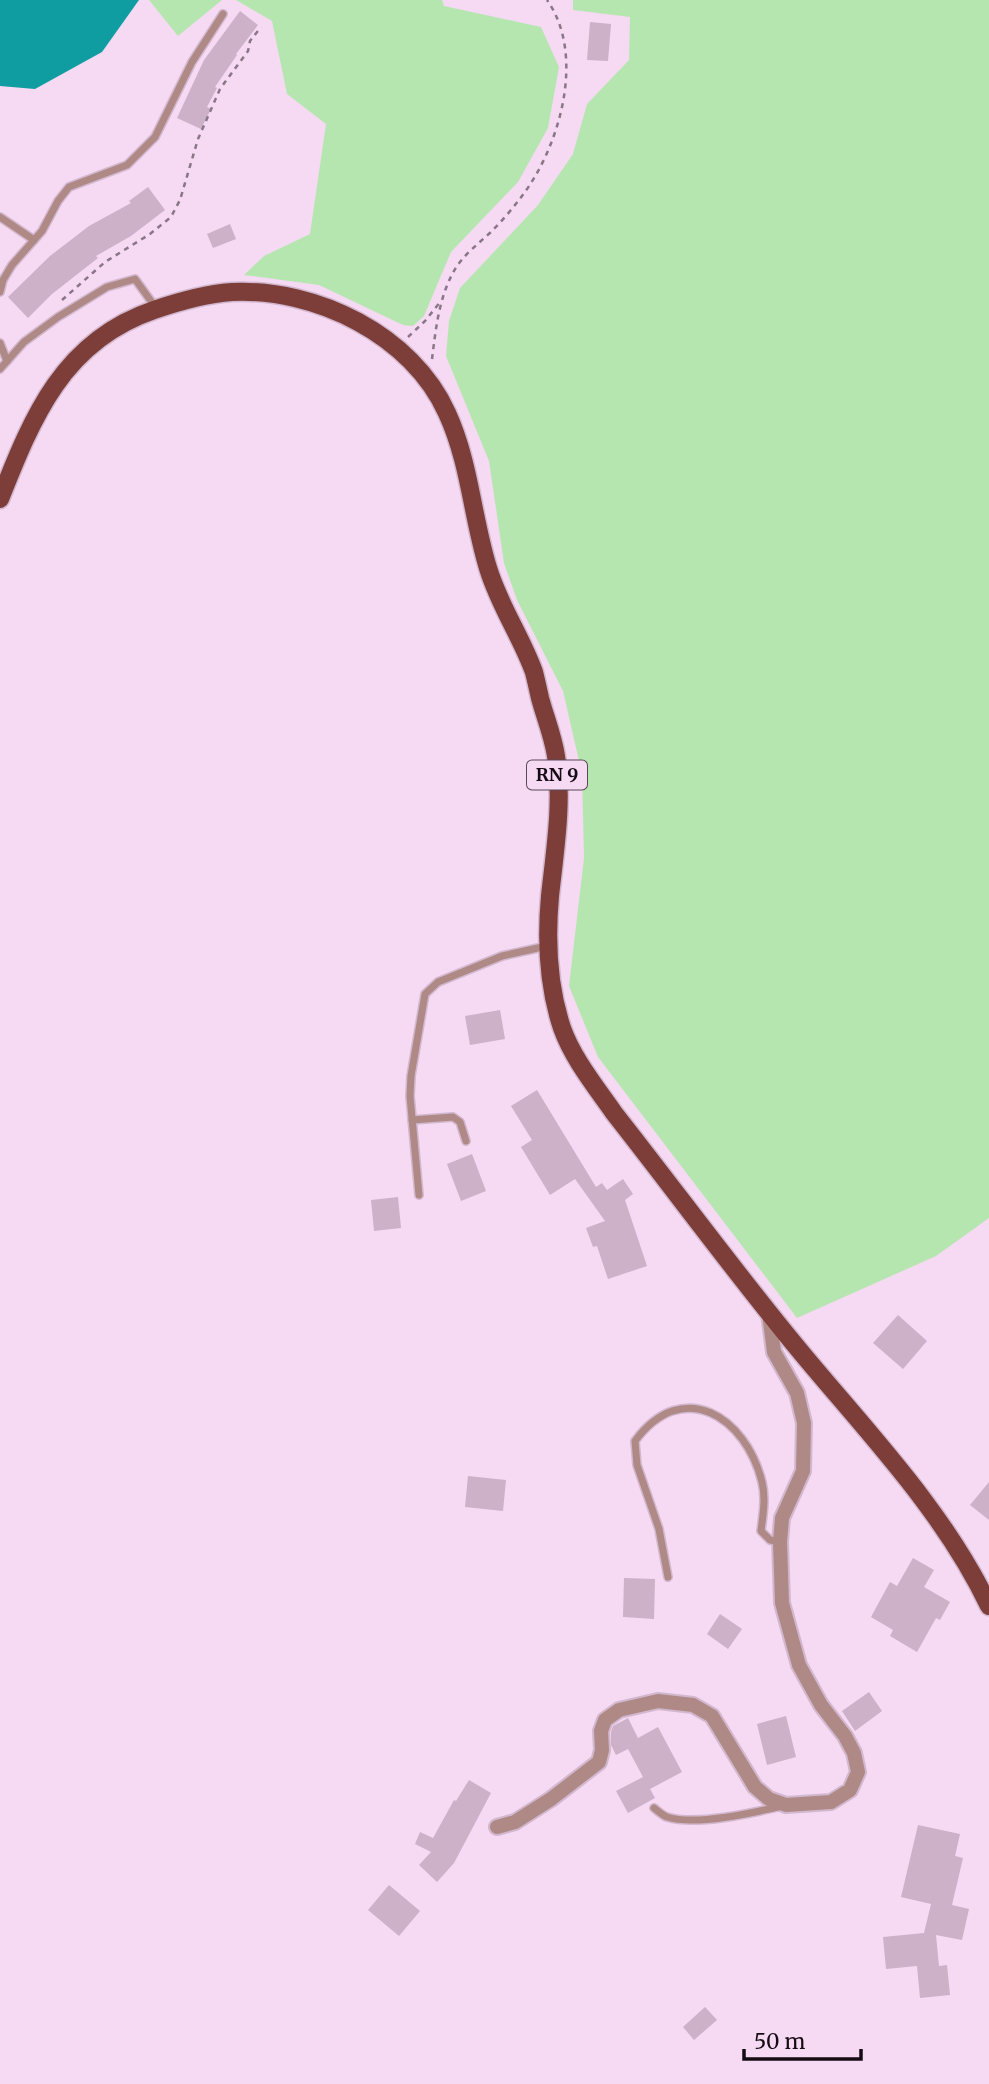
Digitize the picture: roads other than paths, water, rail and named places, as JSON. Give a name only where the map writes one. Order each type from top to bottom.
[{"type":"main road","name":"RN 9","points":[[0,499],[29,430],[44,400],[59,379],[82,353],[104,334],[138,315],[204,295],[235,292],[294,297],[339,314],[388,341],[410,358],[439,396],[457,435],[494,588],[534,672],[556,757],[558,808],[548,946],[553,991],[562,1029],[583,1068],[614,1113],[769,1314],[916,1492],[975,1577],[989,1606]]},
{"type":"street","points":[[497,1826],[515,1822],[599,1762],[602,1750],[601,1731],[605,1720],[619,1710],[658,1701],[693,1705],[712,1716],[755,1787],[769,1799],[786,1805],[831,1802],[850,1790],[858,1772],[854,1753],[845,1736],[821,1705],[799,1665],[782,1603],[782,1518],[803,1471],[804,1423],[797,1393],[774,1352],[769,1314]]},
{"type":"lane","points":[[0,292],[3,280],[12,265],[42,231],[69,187],[127,165],[155,137],[192,62],[223,14]]},
{"type":"lane","points":[[0,217],[34,240]]},
{"type":"lane","points":[[0,369],[32,336],[107,287],[135,279],[157,309]]},
{"type":"lane","points":[[0,343],[7,361]]},
{"type":"lane","points":[[419,1195],[411,1076],[423,1000],[428,989],[438,982],[502,956],[548,946]]},
{"type":"lane","points":[[412,1120],[453,1117],[460,1122],[466,1142]]},
{"type":"lane","points":[[668,1577],[659,1529],[637,1465],[635,1441],[645,1427],[680,1410],[704,1409],[723,1419],[745,1439],[763,1485],[761,1531],[770,1540],[780,1542]]},
{"type":"lane","points":[[654,1808],[664,1816],[685,1820],[745,1814],[786,1805]]}]
